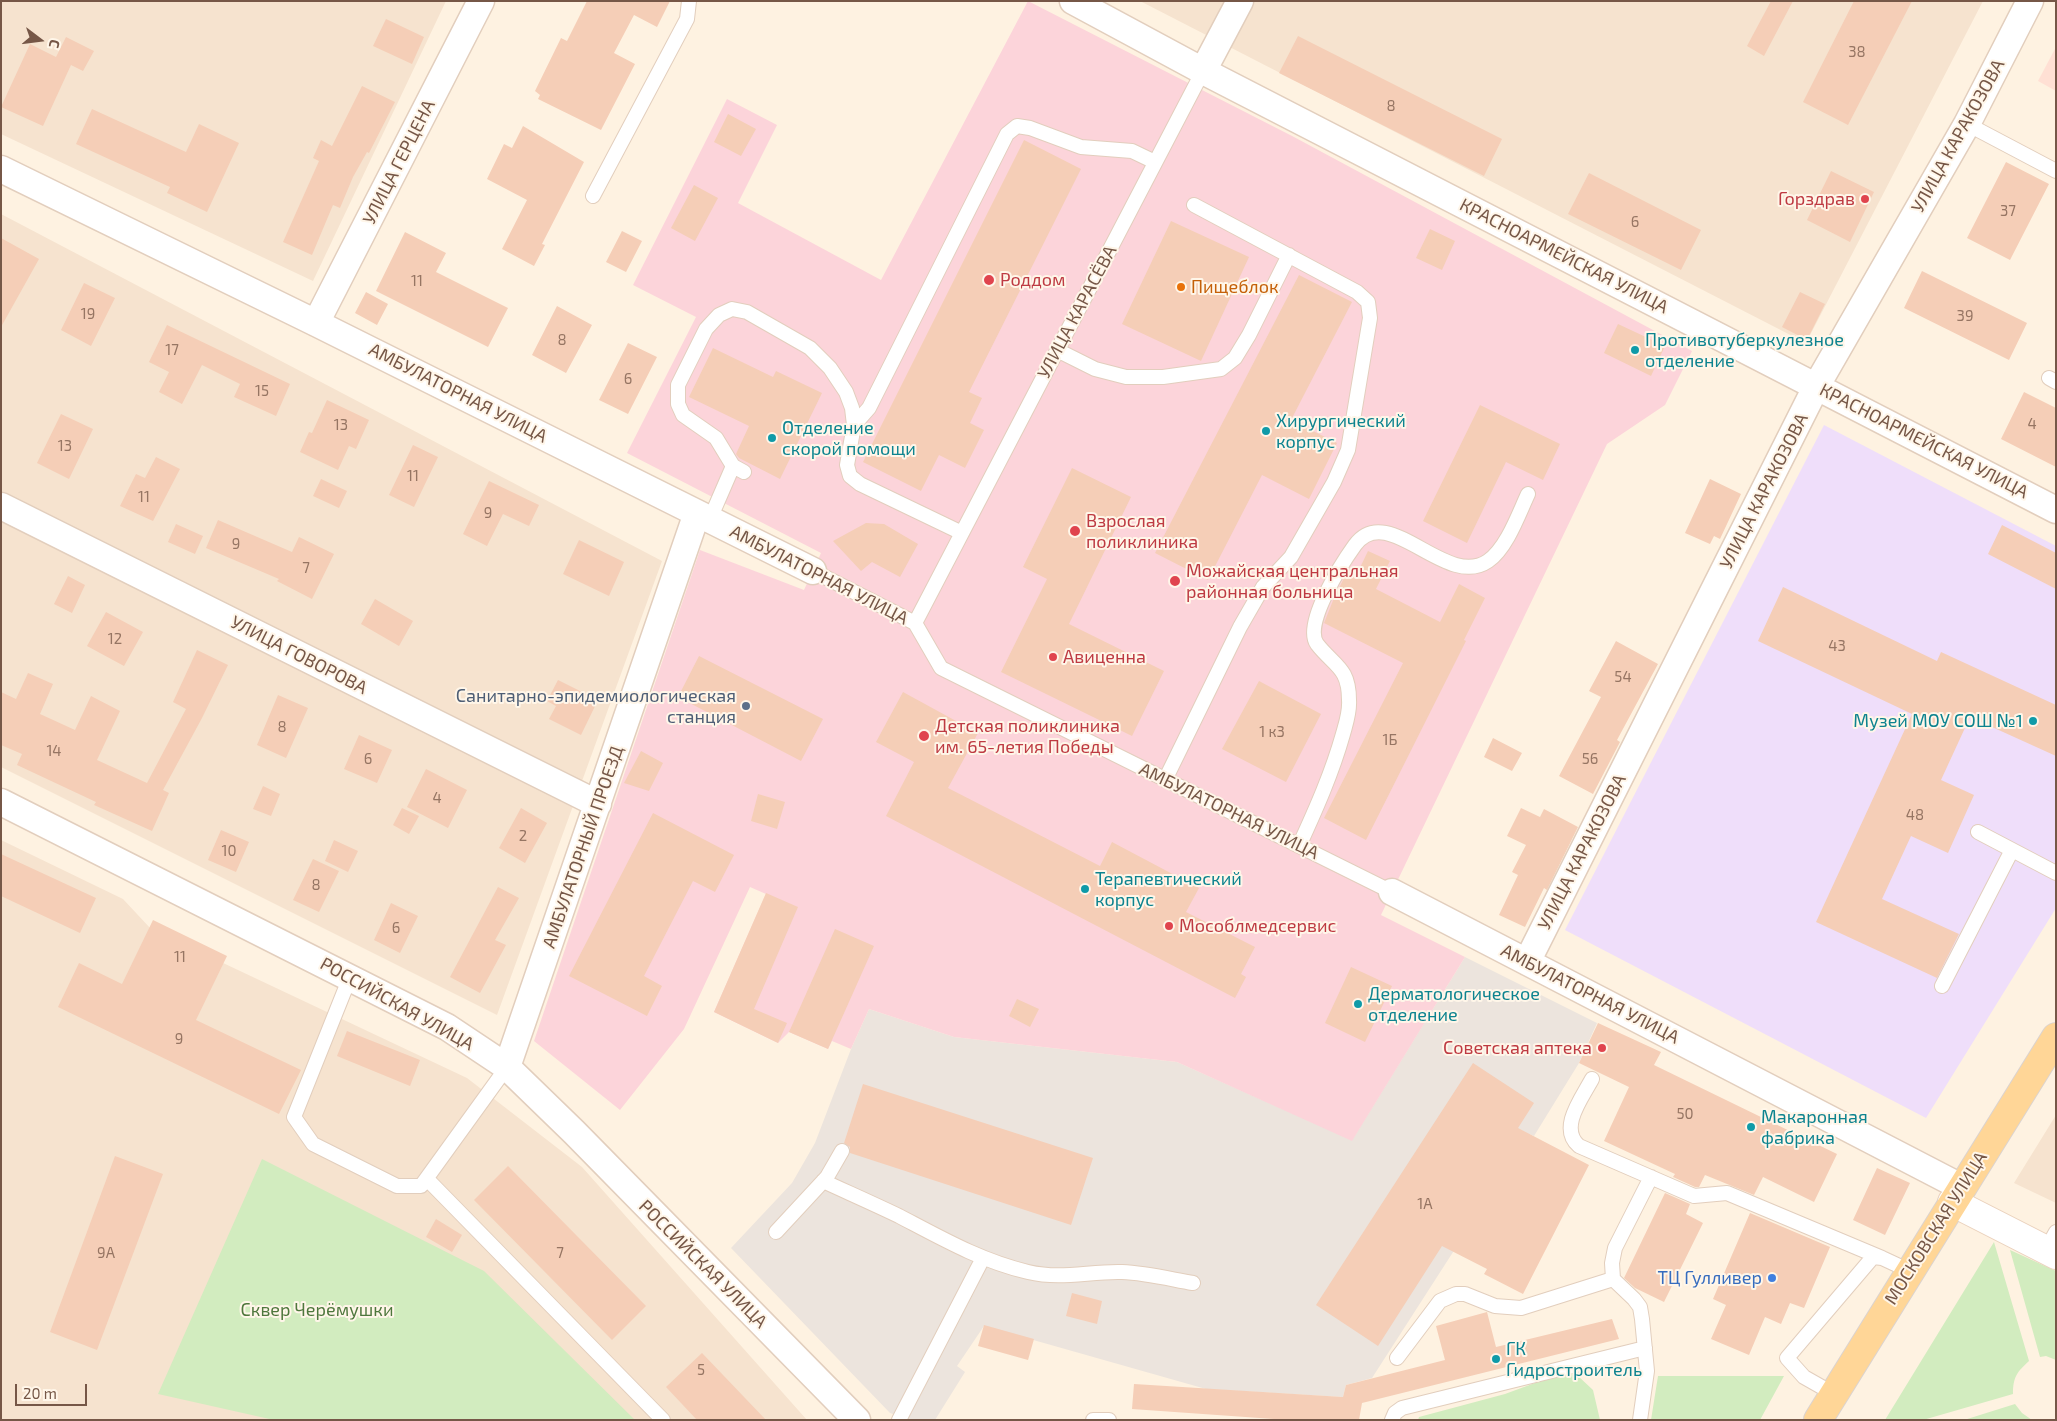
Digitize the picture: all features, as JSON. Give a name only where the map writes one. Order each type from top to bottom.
[{"type":"main road","name":"МОСКОВСКАЯ УЛИЦА","points":[[1818,1420],[2056,1037]]},
{"type":"street","name":"УЛИЦА ГЕРЦЕНА","points":[[316,323],[481,1]]},
{"type":"street","name":"КРАСНОАРМЕЙСКАЯ УЛИЦА","points":[[1073,1],[1203,71],[1817,385],[2056,510]]},
{"type":"street","name":"УЛИЦА КАРАСЁВА","points":[[1203,71],[1240,1]]},
{"type":"street","name":"УЛИЦА КАРАКОЗОВА","points":[[1527,962],[1817,385],[1967,124],[2030,1]]},
{"type":"street","name":"АМБУЛАТОРНАЯ УЛИЦА","points":[[1,169],[316,323],[813,571]]},
{"type":"street","name":"УЛИЦА ГОВОРОВА","points":[[1,506],[598,804]]},
{"type":"street","name":"АМБУЛАТОРНЫЙ ПРОЕЗД","points":[[507,1067],[598,804],[703,516]]},
{"type":"street","name":"РОССИЙСКАЯ УЛИЦА","points":[[1,802],[446,1027],[507,1067],[574,1132],[857,1420]]},
{"type":"street","name":"АМБУЛАТОРНАЯ УЛИЦА","points":[[1392,892],[1527,962],[2053,1246]]},
{"type":"lane","points":[[593,196],[687,19],[689,1]]},
{"type":"lane","name":"УЛИЦА КАРАСЁВА","points":[[915,623],[1203,71]]},
{"type":"lane","points":[[1967,124],[2056,171]]},
{"type":"lane","points":[[854,425],[869,408],[1007,134],[1017,126],[1030,128],[1081,147],[1132,151],[1155,162]]},
{"type":"lane","points":[[1165,780],[1240,626],[1263,587],[1291,557],[1334,482],[1348,450],[1370,318],[1368,302],[1357,292],[1194,205]]},
{"type":"lane","points":[[1057,350],[1095,370],[1126,377],[1163,377],[1221,369],[1235,358],[1249,335],[1289,255]]},
{"type":"lane","points":[[703,516],[738,469],[716,438],[683,415],[678,404],[678,385],[706,329],[719,315],[732,309],[747,312],[810,348],[830,368],[846,392],[852,408],[854,425],[847,465],[850,476],[860,484],[962,533]]},
{"type":"lane","points":[[1299,846],[1330,776],[1348,714],[1350,700],[1343,671],[1316,642],[1313,632],[1315,616],[1323,598],[1355,544],[1366,535],[1381,531],[1451,564],[1476,567],[1488,561],[1496,554],[1528,494]]},
{"type":"lane","name":"АМБУЛАТОРНАЯ УЛИЦА","points":[[813,571],[915,623],[941,668],[1392,892]]},
{"type":"lane","points":[[1978,832],[2056,874]]},
{"type":"lane","points":[[1942,986],[2012,850]]},
{"type":"lane","points":[[350,977],[294,1117],[313,1144],[397,1186],[421,1186],[507,1067]]},
{"type":"lane","points":[[1592,1078],[1572,1116],[1569,1128],[1571,1139],[1579,1146],[1694,1196],[1703,1197],[1718,1193],[1727,1194],[1910,1271]]},
{"type":"lane","points":[[776,1232],[823,1182],[842,1151]]},
{"type":"lane","points":[[1640,1420],[1647,1371],[1646,1348],[1640,1308],[1634,1298],[1613,1279],[1612,1263],[1615,1248],[1651,1177]]},
{"type":"lane","points":[[427,1179],[663,1420]]},
{"type":"lane","points":[[823,1182],[983,1258],[1028,1272],[1081,1276],[1120,1272],[1140,1273],[1193,1283]]},
{"type":"lane","points":[[899,1420],[983,1258]]},
{"type":"lane","points":[[1834,1394],[1804,1377],[1787,1358],[1873,1258],[1882,1258]]},
{"type":"lane","points":[[1397,1358],[1440,1301],[1451,1296],[1465,1294],[1495,1306],[1521,1308],[1613,1279]]},
{"type":"lane","points":[[1392,1420],[1395,1414],[1402,1408],[1646,1348]]},
{"type":"lane","points":[[1094,1420],[1109,1420]]},
{"type":"shaded area","points":[[1,1],[446,1],[313,281],[1,134]]},
{"type":"shaded area","name":"Можайская центральная районная больница","points":[[1028,1],[1294,137],[1692,351],[1665,405],[1607,444],[1381,915],[1465,957],[1352,1141],[1177,1062],[954,1037],[869,1009],[851,1049],[832,1041],[828,1049],[789,1032],[778,1043],[714,1012],[766,894],[750,887],[684,1029],[620,1110],[534,1041],[700,550],[804,590],[821,553],[627,453],[696,317],[633,285],[727,99],[777,125],[738,203],[881,280]]},
{"type":"shaded area","points":[[1140,1],[1983,1],[1806,343]]},
{"type":"shaded area","points":[[2056,47],[2056,91],[2038,81]]},
{"type":"shaded area","points":[[1,214],[662,561],[497,1015],[1,767]]},
{"type":"shaded area","points":[[1824,425],[2056,546],[2056,908],[1926,1118],[1565,930]]},
{"type":"shaded area","points":[[1,840],[123,899],[151,929],[467,1078],[582,1167],[807,1420],[1,1420]]},
{"type":"shaded area","points":[[1465,957],[1597,1023],[1579,1063],[1534,1136],[1529,1134],[1372,1378],[1346,1385],[1343,1397],[1206,1389],[984,1326],[957,1366],[965,1372],[935,1420],[910,1420],[890,1413],[731,1248],[792,1183],[815,1143],[851,1049],[869,1009],[954,1037],[1177,1062],[1352,1140]]},
{"type":"shaded area","points":[[2056,1115],[2056,1203],[2014,1183]]},
{"type":"green space","name":"Сквер Черёмушки","points":[[262,1159],[484,1271],[635,1420],[274,1420],[158,1394]]},
{"type":"green space","points":[[1994,1242],[2029,1361],[2016,1375],[2013,1394],[1923,1420],[1885,1420]]},
{"type":"green space","points":[[2010,1250],[2056,1271],[2056,1360],[2046,1356],[2040,1357]]},
{"type":"green space","points":[[1562,1373],[1577,1375],[1593,1390],[1600,1420],[1418,1420],[1419,1417],[1505,1394]]},
{"type":"green space","points":[[1658,1376],[1784,1376],[1760,1420],[1651,1420]]},
{"type":"green space","points":[[2015,1404],[2022,1413],[2032,1420],[1964,1420]]},
{"type":"building","points":[[587,1],[670,1],[657,27],[634,15],[614,53],[635,64],[601,130],[538,99],[540,95],[535,91],[561,38],[567,41]]},
{"type":"building","points":[[1771,1],[1793,1],[1764,56],[1747,46]]},
{"type":"building","points":[[1854,1],[1912,1],[1848,125],[1803,102]]},
{"type":"building","points":[[386,19],[424,37],[412,64],[373,46]]},
{"type":"building","points":[[1298,36],[1502,139],[1484,176],[1279,73]]},
{"type":"building","points":[[66,37],[94,51],[83,71],[71,65],[43,126],[1,107],[30,44],[56,57]]},
{"type":"building","points":[[362,86],[395,102],[369,153],[367,152],[353,177],[340,208],[333,205],[312,255],[283,242],[319,161],[313,158],[321,140],[332,146]]},
{"type":"building","points":[[92,109],[186,152],[199,124],[239,143],[207,212],[167,193],[170,187],[76,144]]},
{"type":"building","points":[[728,114],[756,129],[741,156],[714,142]]},
{"type":"building","points":[[523,126],[584,162],[542,244],[545,245],[534,266],[502,249],[527,200],[487,179],[504,144],[512,148]]},
{"type":"building","name":"Роддом","points":[[1024,140],[1081,169],[969,392],[982,398],[970,423],[984,430],[965,468],[939,455],[921,491],[863,462]]},
{"type":"building","points":[[2006,162],[2049,184],[2010,260],[1967,238]]},
{"type":"building","points":[[1831,171],[1874,192],[1850,242],[1807,220]]},
{"type":"building","points":[[1589,173],[1701,230],[1681,270],[1568,214]]},
{"type":"building","points":[[694,185],[718,198],[695,241],[671,228]]},
{"type":"building","points":[[1171,221],[1249,257],[1201,361],[1122,324]]},
{"type":"building","points":[[1430,229],[1455,241],[1442,270],[1416,258]]},
{"type":"building","points":[[622,231],[642,241],[626,272],[606,262]]},
{"type":"building","points":[[405,232],[446,253],[436,272],[508,308],[488,347],[376,291]]},
{"type":"building","points":[[1,238],[39,259],[1,327]]},
{"type":"building","points":[[1922,271],[2027,323],[2009,360],[1904,308]]},
{"type":"building","name":"Хирургический корпус","points":[[1299,275],[1352,302],[1291,420],[1337,443],[1309,499],[1262,475],[1208,580],[1155,553]]},
{"type":"building","points":[[84,283],[115,298],[91,346],[61,330]]},
{"type":"building","points":[[366,292],[388,304],[377,325],[355,313]]},
{"type":"building","points":[[1800,292],[1825,304],[1807,340],[1782,327]]},
{"type":"building","points":[[557,306],[592,325],[566,373],[532,355]]},
{"type":"building","name":"Противотуберкулезное отделение","points":[[1618,324],[1665,346],[1651,376],[1604,353]]},
{"type":"building","points":[[167,325],[290,384],[276,416],[234,397],[240,384],[202,365],[182,404],[159,392],[169,372],[149,362]]},
{"type":"building","points":[[628,343],[657,357],[628,414],[599,400]]},
{"type":"building","points":[[713,348],[773,377],[776,371],[822,393],[780,479],[739,458],[736,454],[749,426],[689,397]]},
{"type":"building","points":[[2024,392],[2056,408],[2056,467],[2001,439]]},
{"type":"building","points":[[327,400],[369,420],[356,449],[349,446],[338,470],[300,452],[309,432],[312,433]]},
{"type":"building","points":[[1480,405],[1560,444],[1543,480],[1506,462],[1467,543],[1423,521]]},
{"type":"building","points":[[61,414],[93,429],[69,479],[37,463]]},
{"type":"building","points":[[413,445],[438,457],[414,507],[389,495]]},
{"type":"building","points":[[156,457],[180,469],[153,521],[120,506],[136,474],[145,478]]},
{"type":"building","points":[[1072,468],[1131,497],[1069,624],[1164,671],[1132,736],[1001,672],[1047,579],[1023,567]]},
{"type":"building","points":[[321,479],[347,491],[339,508],[313,496]]},
{"type":"building","points":[[1710,479],[1741,494],[1720,539],[1714,536],[1710,544],[1685,533]]},
{"type":"building","points":[[489,481],[539,505],[529,526],[503,514],[487,546],[463,534]]},
{"type":"building","points":[[218,520],[292,552],[299,537],[334,554],[312,599],[277,581],[279,579],[206,548]]},
{"type":"building","points":[[866,523],[884,524],[918,544],[900,577],[872,562],[861,571],[833,541]]},
{"type":"building","points":[[176,524],[203,536],[195,554],[168,542]]},
{"type":"building","points":[[2002,525],[2056,553],[2056,589],[1988,554]]},
{"type":"building","points":[[579,540],[624,562],[609,596],[563,574]]},
{"type":"building","points":[[1368,551],[1390,561],[1376,589],[1440,622],[1459,584],[1485,598],[1464,640],[1466,641],[1366,840],[1324,818],[1403,663],[1324,623],[1346,574],[1355,578]]},
{"type":"building","points":[[68,576],[85,585],[72,613],[54,604]]},
{"type":"building","points":[[1783,587],[1937,661],[1941,652],[2056,705],[2056,756],[1970,717],[1941,780],[1974,795],[1948,853],[1911,836],[1882,899],[1959,934],[1937,978],[1816,922],[1912,714],[1758,641]]},
{"type":"building","points":[[375,599],[413,621],[399,646],[361,624]]},
{"type":"building","points":[[106,612],[143,632],[124,666],[87,646]]},
{"type":"building","points":[[1616,641],[1658,664],[1617,740],[1620,742],[1593,794],[1559,776],[1601,697],[1589,691]]},
{"type":"building","points":[[197,650],[228,665],[163,790],[169,793],[152,831],[94,805],[96,802],[17,765],[22,754],[1,745],[1,692],[16,699],[28,673],[53,684],[40,714],[75,730],[91,696],[120,711],[97,760],[147,783],[186,709],[173,702]]},
{"type":"building","points":[[699,656],[823,719],[801,761],[678,697]]},
{"type":"building","points":[[558,680],[598,700],[581,735],[549,719],[556,706],[547,701]]},
{"type":"building","points":[[1259,681],[1321,714],[1286,782],[1222,749]]},
{"type":"building","name":"Терапевтический корпус","points":[[903,692],[978,733],[948,788],[1100,866],[1112,842],[1199,888],[1186,912],[1255,947],[1241,974],[1246,977],[1235,998],[886,816],[914,762],[876,742]]},
{"type":"building","points":[[278,695],[308,708],[286,758],[257,745]]},
{"type":"building","points":[[359,735],[392,750],[377,783],[344,769]]},
{"type":"building","points":[[1493,738],[1522,753],[1512,771],[1484,757]]},
{"type":"building","points":[[641,751],[663,763],[649,791],[624,783]]},
{"type":"building","points":[[426,769],[467,790],[448,828],[407,807]]},
{"type":"building","points":[[263,786],[280,794],[271,816],[253,809]]},
{"type":"building","points":[[758,794],[785,802],[777,829],[751,821]]},
{"type":"building","points":[[402,808],[419,816],[409,834],[393,825]]},
{"type":"building","points":[[521,808],[547,823],[525,863],[499,848]]},
{"type":"building","points":[[1521,808],[1540,817],[1544,809],[1578,827],[1547,890],[1544,888],[1525,927],[1499,915],[1518,875],[1512,872],[1526,845],[1507,836]]},
{"type":"building","points":[[653,813],[734,855],[715,892],[693,881],[644,976],[662,986],[647,1016],[569,976]]},
{"type":"building","points":[[221,830],[249,842],[236,872],[208,860]]},
{"type":"building","points":[[334,840],[358,851],[348,872],[325,861]]},
{"type":"building","points":[[1,854],[96,898],[80,933],[1,896]]},
{"type":"building","points":[[313,859],[339,871],[319,912],[293,900]]},
{"type":"building","points":[[498,887],[519,898],[495,940],[506,945],[480,993],[450,977]]},
{"type":"building","points":[[766,893],[798,907],[754,1009],[787,1023],[778,1043],[714,1012]]},
{"type":"building","points":[[391,903],[418,916],[400,953],[374,940]]},
{"type":"building","points":[[153,920],[227,956],[196,1020],[301,1070],[279,1114],[58,1007],[79,963],[122,984]]},
{"type":"building","points":[[835,929],[874,946],[828,1049],[789,1032]]},
{"type":"building","name":"Дерматологическое отделение","points":[[1351,967],[1392,986],[1365,1042],[1325,1023]]},
{"type":"building","points":[[1017,999],[1039,1009],[1030,1027],[1009,1016]]},
{"type":"building","points":[[1598,1023],[1661,1052],[1654,1065],[1837,1154],[1814,1202],[1763,1177],[1754,1195],[1705,1175],[1699,1187],[1695,1187],[1673,1177],[1675,1174],[1604,1141],[1629,1087],[1579,1063]]},
{"type":"building","points":[[347,1031],[420,1060],[410,1086],[337,1056]]},
{"type":"building","points":[[1473,1063],[1534,1103],[1518,1128],[1589,1165],[1523,1294],[1484,1274],[1487,1269],[1442,1246],[1378,1346],[1316,1305]]},
{"type":"building","points":[[863,1084],[1093,1158],[1071,1225],[850,1153],[850,1147],[844,1143]]},
{"type":"building","points":[[115,1156],[163,1174],[97,1350],[50,1332]]},
{"type":"building","points":[[508,1166],[646,1306],[612,1340],[474,1200]]},
{"type":"building","points":[[1877,1168],[1910,1183],[1885,1235],[1853,1220]]},
{"type":"building","points":[[1665,1193],[1690,1204],[1686,1214],[1703,1223],[1664,1302],[1635,1288],[1624,1278]]},
{"type":"building","points":[[1750,1213],[1830,1247],[1804,1308],[1790,1303],[1781,1324],[1765,1317],[1749,1355],[1711,1339],[1726,1305],[1713,1299]]},
{"type":"building","points":[[436,1219],[462,1235],[452,1252],[426,1237]]},
{"type":"building","points":[[1072,1293],[1102,1301],[1097,1324],[1066,1316]]},
{"type":"building","name":"ГК Гидростроитель","points":[[1487,1312],[1496,1347],[1612,1319],[1619,1339],[1362,1403],[1359,1420],[1288,1420],[1132,1409],[1134,1384],[1343,1397],[1346,1385],[1445,1360],[1436,1326]]},
{"type":"building","points":[[984,1325],[1034,1339],[1028,1360],[978,1346]]},
{"type":"building","points":[[702,1353],[766,1420],[697,1420],[666,1387]]},
{"type":"place","name":"Горздрав","points":[[1865,199]]},
{"type":"place","name":"Роддом","points":[[989,280]]},
{"type":"place","name":"Пищеблок","points":[[1181,287]]},
{"type":"place","name":"Противотуберкулезное отделение","points":[[1635,350]]},
{"type":"place","name":"Хирургический корпус","points":[[1266,431]]},
{"type":"place","name":"Отделение скорой помощи","points":[[772,438]]},
{"type":"place","name":"Взрослая поликлиника","points":[[1075,531]]},
{"type":"place","name":"Можайская центральная районная больница","points":[[1175,581]]},
{"type":"place","name":"Авиценна","points":[[1053,657]]},
{"type":"place","name":"Санитарно-эпидемиологическая станция","points":[[746,706]]},
{"type":"place","name":"Музей МОУ СОШ №1","points":[[2033,721]]},
{"type":"place","name":"Детская поликлиника им. 65-летия Победы","points":[[924,736]]},
{"type":"place","name":"Терапевтический корпус","points":[[1085,889]]},
{"type":"place","name":"Мособлмедсервис","points":[[1169,926]]},
{"type":"place","name":"Дерматологическое отделение","points":[[1358,1004]]},
{"type":"place","name":"Советская аптека","points":[[1602,1048]]},
{"type":"place","name":"Макаронная фабрика","points":[[1751,1127]]},
{"type":"place","name":"ТЦ Гулливер","points":[[1772,1278]]},
{"type":"place","name":"ГК Гидростроитель","points":[[1496,1359]]}]
